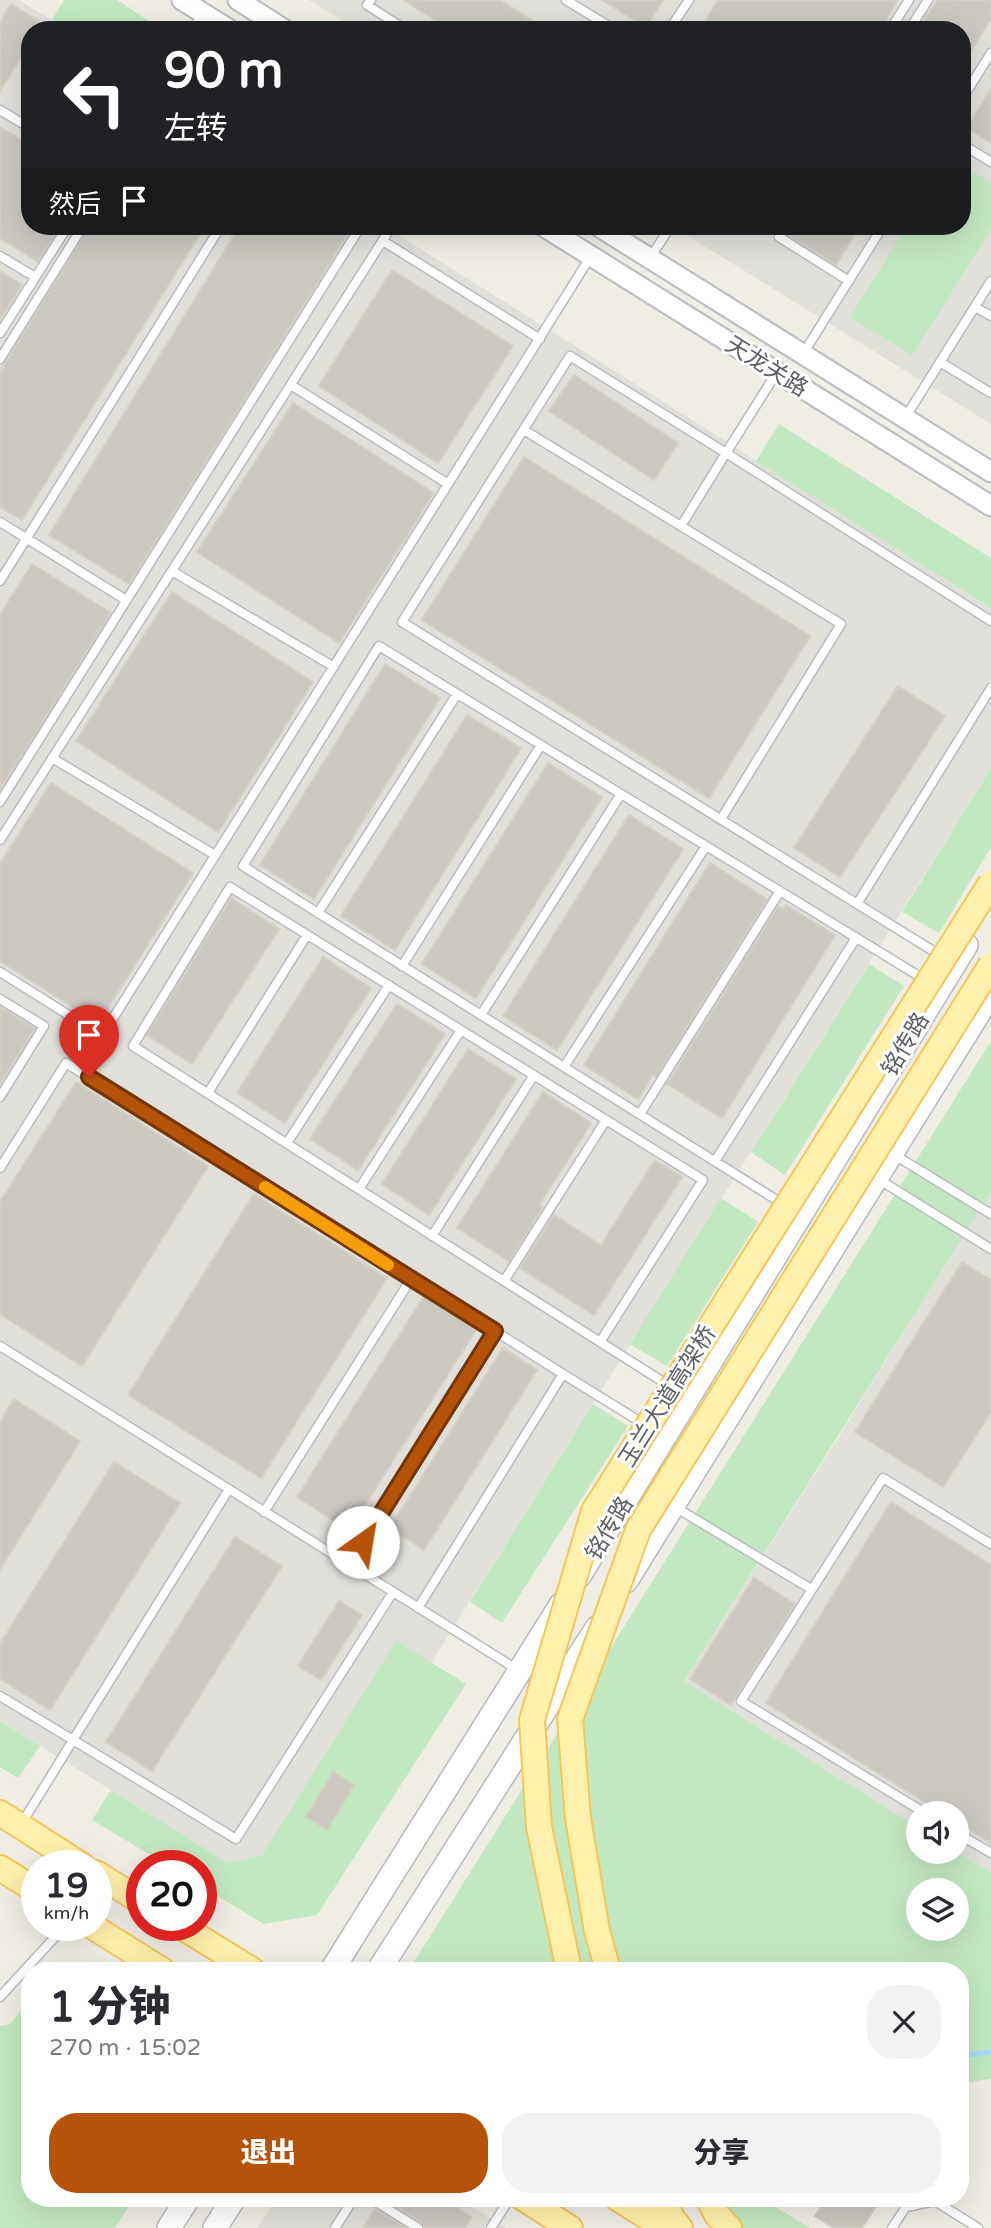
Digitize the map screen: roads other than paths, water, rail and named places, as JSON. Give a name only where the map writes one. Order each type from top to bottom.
[{"type":"main road","name":"玉兰大道高架桥","points":[[567,1962],[539,1826],[532,1720],[594,1511],[991,883]]},
{"type":"main road","name":"铭传路","points":[[337,1962],[521,1672],[991,904]]},
{"type":"main road","name":"玉兰大道高架桥","points":[[606,1962],[597,1931],[578,1818],[570,1719],[638,1530],[991,965]]},
{"type":"main road","name":"铭传路","points":[[384,1962],[673,1506],[991,993]]},
{"type":"main road","points":[[10,1820],[58,1850]]},
{"type":"main road","points":[[0,1868],[21,1881]]},
{"type":"main road","points":[[112,1939],[149,1962]]},
{"type":"main road","points":[[205,1941],[239,1962]]},
{"type":"main road","points":[[169,2228],[182,2207]]},
{"type":"main road","points":[[220,2224],[229,2207]]},
{"type":"main road","points":[[537,2207],[570,2228]]},
{"type":"main road","points":[[631,2207],[665,2228]]},
{"type":"main road","points":[[667,2207],[680,2228]]},
{"type":"main road","points":[[713,2207],[729,2228]]},
{"type":"street","points":[[183,0],[215,21]]},
{"type":"street","points":[[238,0],[271,21]]},
{"type":"street","name":"天龙关路","points":[[557,235],[991,506]]},
{"type":"street","name":"天龙关路","points":[[613,235],[991,472]]},
{"type":"lane","points":[[370,0],[367,5],[392,21]]},
{"type":"lane","points":[[566,0],[600,21]]},
{"type":"lane","points":[[676,21],[689,0]]},
{"type":"lane","points":[[896,21],[909,0]]},
{"type":"lane","points":[[915,21],[928,0]]},
{"type":"lane","points":[[197,21],[202,13]]},
{"type":"lane","points":[[971,85],[991,53]]},
{"type":"lane","points":[[0,110],[21,123]]},
{"type":"lane","points":[[971,150],[991,162]]},
{"type":"lane","points":[[0,333],[62,235]]},
{"type":"lane","points":[[0,359],[77,235]]},
{"type":"lane","points":[[0,581],[215,235]]},
{"type":"lane","points":[[0,802],[355,235]]},
{"type":"lane","points":[[0,840],[387,235]]},
{"type":"lane","points":[[650,258],[665,235]]},
{"type":"lane","points":[[780,235],[779,237],[849,281]]},
{"type":"lane","points":[[803,354],[877,235]]},
{"type":"lane","points":[[383,241],[540,339]]},
{"type":"lane","points":[[0,256],[35,277]]},
{"type":"lane","points":[[0,972],[102,1036],[591,256]]},
{"type":"lane","points":[[905,418],[991,281]]},
{"type":"lane","points":[[975,307],[991,316]]},
{"type":"lane","points":[[954,964],[402,622],[570,356],[991,621]]},
{"type":"lane","points":[[940,362],[991,393]]},
{"type":"lane","points":[[681,526],[777,372]]},
{"type":"lane","points":[[290,385],[448,484]]},
{"type":"lane","points":[[524,430],[841,624],[720,819]]},
{"type":"lane","points":[[0,522],[127,600]]},
{"type":"lane","points":[[172,571],[334,667]]},
{"type":"lane","points":[[800,1215],[243,866],[379,646],[939,989]]},
{"type":"lane","points":[[857,904],[991,688]]},
{"type":"lane","points":[[318,913],[457,694]]},
{"type":"lane","points":[[402,965],[541,745]]},
{"type":"lane","points":[[52,758],[215,855]]},
{"type":"lane","points":[[481,1015],[621,794]]},
{"type":"lane","points":[[564,1067],[706,846]]},
{"type":"lane","points":[[600,1342],[703,1180],[230,887],[133,1046],[688,1398]]},
{"type":"lane","points":[[640,1114],[780,891]]},
{"type":"lane","points":[[208,1093],[307,935]]},
{"type":"lane","points":[[715,1161],[856,938]]},
{"type":"lane","points":[[287,1143],[389,985]]},
{"type":"lane","points":[[0,999],[44,1026],[0,1097]]},
{"type":"lane","points":[[359,1189],[461,1030]]},
{"type":"lane","points":[[0,1168],[66,1062],[664,1436]]},
{"type":"lane","points":[[432,1236],[534,1075]]},
{"type":"lane","points":[[504,1281],[606,1120]]},
{"type":"lane","points":[[891,1153],[991,1214]]},
{"type":"lane","points":[[875,1178],[991,1249]]},
{"type":"lane","points":[[264,1512],[411,1279]]},
{"type":"lane","points":[[349,1565],[495,1331]]},
{"type":"lane","points":[[0,1346],[521,1672]]},
{"type":"lane","points":[[418,1608],[563,1374]]},
{"type":"lane","points":[[906,1801],[741,1701],[883,1478],[991,1545]]},
{"type":"lane","points":[[10,1820],[73,1740],[229,1489]]},
{"type":"lane","points":[[673,1506],[811,1589]]},
{"type":"lane","points":[[0,1696],[236,1839],[393,1592]]},
{"type":"lane","points":[[969,1840],[991,1853]]},
{"type":"lane","points":[[32,1962],[51,1941]]},
{"type":"lane","points":[[0,1997],[21,1974]]},
{"type":"lane","points":[[335,2228],[348,2207]]},
{"type":"lane","points":[[384,2207],[418,2228]]},
{"type":"lane","points":[[491,2228],[504,2207]]},
{"type":"lane","points":[[892,2228],[902,2207]]},
{"type":"lane","points":[[947,2207],[978,2228]]},
{"type":"waterway","points":[[969,2055],[991,2052]]}]
